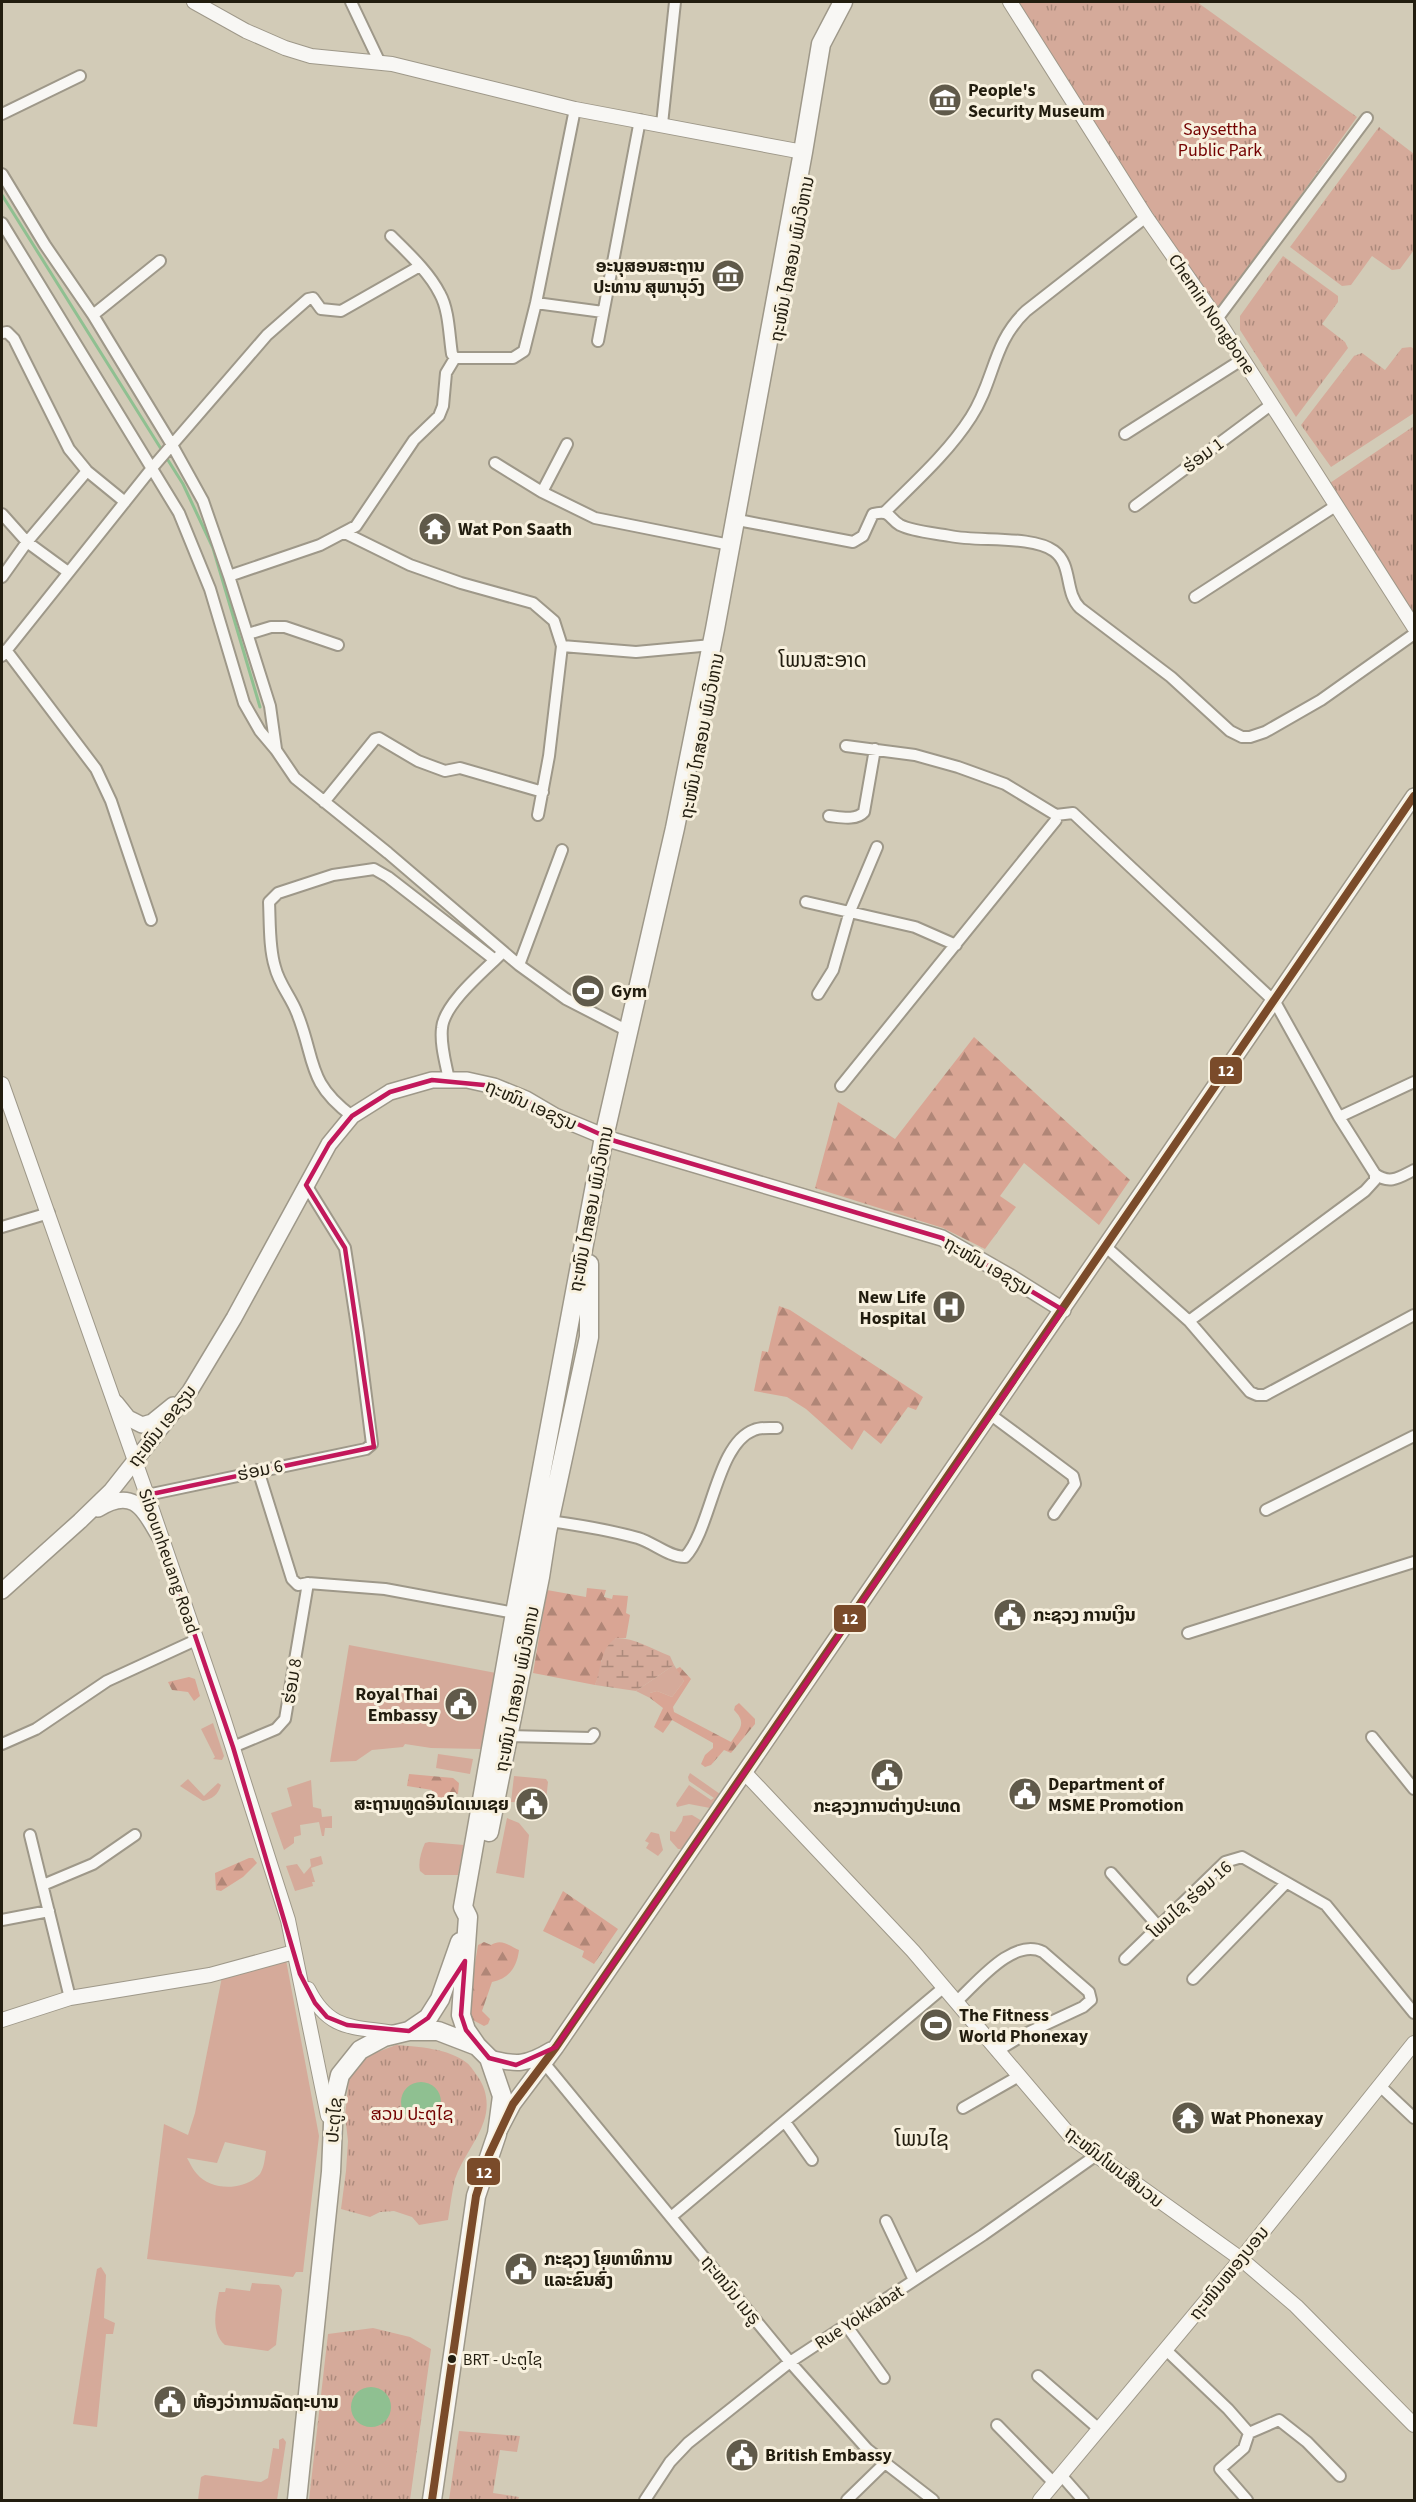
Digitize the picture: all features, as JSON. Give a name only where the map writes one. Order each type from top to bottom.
[{"type":"highway","name":"ຖະໜົນ ໄກສອນ ພົມວິຫານ","points":[[483,1830],[508,1736],[549,1521],[589,1337],[588,1267],[628,1031],[675,828],[712,645],[821,44],[834,10],[843,2]]},
{"type":"highway","name":"ຖະໜົນ ໄກສອນ ພົມວິຫານ","points":[[468,1917],[473,1909],[515,1613],[609,1139],[680,844],[721,645],[812,153],[834,10]]},
{"type":"highway","points":[[403,2032],[428,2018],[441,1999],[468,1917]]},
{"type":"highway","points":[[432,2500],[476,2196],[497,2134],[502,2096],[483,2052],[466,2030],[461,2015],[468,1917]]},
{"type":"highway","name":"ປະຕູໄຊ","points":[[297,2500],[331,2172],[334,2100],[340,2075],[360,2050],[384,2037],[403,2032],[438,2031],[483,2052]]},
{"type":"main road","points":[[497,2134],[513,2104],[556,2048],[1414,796]]},
{"type":"main road","name":"ຖະໜົນ ເອຊຽນ","points":[[2,1591],[111,1491],[190,1391],[218,1347],[328,1144],[352,1116],[390,1092],[432,1080],[467,1080],[494,1086],[609,1139],[942,1238],[1063,1310]]},
{"type":"main road","points":[[116,1403],[128,1418],[142,1425],[161,1416],[190,1391]]},
{"type":"main road","points":[[80,1521],[101,1507],[125,1500],[136,1503],[145,1510],[163,1542]]},
{"type":"main road","points":[[483,2052],[516,2065],[536,2059],[556,2048]]},
{"type":"street","points":[[194,2],[246,31],[285,48],[311,56],[392,64],[575,109],[803,152]]},
{"type":"street","points":[[351,2],[380,63]]},
{"type":"street","points":[[662,124],[675,2]]},
{"type":"street","name":"Chemin Nongbone","points":[[1010,2],[1146,217],[1217,319],[1414,627]]},
{"type":"street","points":[[2,114],[80,76]]},
{"type":"street","points":[[392,236],[440,292],[452,354],[456,358],[513,358],[519,355],[524,351],[536,303],[575,109]]},
{"type":"street","points":[[1217,319],[1367,118]]},
{"type":"street","points":[[598,341],[640,120]]},
{"type":"street","points":[[2,174],[45,245],[93,315],[172,445],[203,501],[270,706],[276,750]]},
{"type":"street","points":[[884,513],[927,471],[972,416],[1009,328],[1026,311],[1146,217]]},
{"type":"street","points":[[2,223],[179,513],[210,589],[244,703],[260,731],[295,778],[388,853],[519,965],[566,999],[628,1031]]},
{"type":"street","points":[[93,315],[160,261]]},
{"type":"street","points":[[151,920],[111,801],[96,769],[4,653],[152,468],[267,335],[308,299],[313,298],[321,309],[341,311],[420,266]]},
{"type":"street","points":[[536,303],[603,312]]},
{"type":"street","points":[[2,333],[11,334],[62,435],[87,471],[125,502]]},
{"type":"street","points":[[229,576],[320,545],[356,526],[414,440],[439,416],[443,406],[446,373],[456,358]]},
{"type":"street","points":[[1125,434],[1243,359]]},
{"type":"street","name":"ຮ່ອມ 1","points":[[1135,506],[1272,404]]},
{"type":"street","points":[[542,492],[567,444]]},
{"type":"street","points":[[495,463],[542,492],[595,518],[730,544]]},
{"type":"street","points":[[2,577],[27,542],[87,471]]},
{"type":"street","points":[[1195,597],[1337,505]]},
{"type":"street","points":[[743,521],[853,542],[863,536],[873,514],[884,513],[893,516],[900,525],[957,538],[1035,544],[1050,549],[1066,566],[1071,596],[1080,608],[1172,677],[1230,731],[1242,737],[1265,732],[1321,700],[1414,634]]},
{"type":"street","points":[[2,514],[27,542],[69,572]]},
{"type":"street","points":[[345,533],[410,565],[462,583],[533,603],[554,621],[562,646],[538,815]]},
{"type":"street","points":[[248,634],[271,627],[285,627],[338,645]]},
{"type":"street","points":[[562,646],[636,652],[712,645]]},
{"type":"street","points":[[324,802],[375,739],[379,738],[418,761],[445,771],[460,768],[543,792]]},
{"type":"street","points":[[846,746],[915,755],[958,767],[1005,784],[1056,815],[1072,813],[1275,1002],[1339,1117],[1375,1174],[1382,1179],[1392,1180],[1414,1170]]},
{"type":"street","points":[[829,816],[853,817],[860,816],[864,812],[875,749]]},
{"type":"street","points":[[841,1086],[1056,820],[1056,815]]},
{"type":"street","points":[[818,994],[833,970],[850,910],[877,847]]},
{"type":"street","points":[[519,965],[562,850]]},
{"type":"street","points":[[352,1116],[333,1102],[322,1088],[309,1057],[298,1014],[274,966],[269,902],[278,893],[303,884],[333,875],[374,868],[495,960]]},
{"type":"street","points":[[806,902],[850,910],[915,927],[956,945]]},
{"type":"street","points":[[449,1080],[442,1038],[444,1018],[454,1003],[503,951]]},
{"type":"street","points":[[1339,1117],[1414,1082]]},
{"type":"street","name":"Sibounheuang Road","points":[[2,1084],[116,1403],[233,1747],[288,1920],[331,2130]]},
{"type":"street","points":[[1189,1321],[1365,1191],[1375,1180],[1375,1174]]},
{"type":"street","name":"ຮ່ອມ 6","points":[[147,1495],[366,1449],[372,1444],[345,1248],[306,1185]]},
{"type":"street","points":[[2,1227],[49,1213]]},
{"type":"street","points":[[1105,1246],[1125,1261],[1189,1321],[1250,1392],[1261,1396],[1414,1315]]},
{"type":"street","points":[[991,1415],[1073,1476],[1075,1484],[1054,1514]]},
{"type":"street","points":[[549,1521],[637,1538],[657,1545],[668,1553],[686,1557],[696,1540],[732,1448],[754,1429],[777,1428]]},
{"type":"street","points":[[1266,1510],[1414,1436]]},
{"type":"street","points":[[258,1470],[292,1579],[298,1584],[308,1582],[385,1589],[515,1613]]},
{"type":"street","points":[[1188,1633],[1414,1562]]},
{"type":"street","name":"ຮ່ອມ 8","points":[[233,1747],[276,1729],[285,1719],[308,1582]]},
{"type":"street","points":[[2,1744],[36,1729],[107,1681],[196,1640]]},
{"type":"street","points":[[508,1736],[591,1738],[594,1734]]},
{"type":"street","points":[[1372,1737],[1414,1789]]},
{"type":"street","name":"ຖະໜົນໂພນສີນວນ","points":[[745,1773],[872,1905],[1072,2138],[1095,2157],[1241,2259],[1296,2306],[1414,2425]]},
{"type":"street","points":[[30,1835],[70,1998]]},
{"type":"street","points":[[43,1885],[93,1864],[135,1835]]},
{"type":"street","name":"ໂພນໄຊ ຮ່ອມ 16","points":[[1125,1959],[1225,1862],[1232,1858],[1242,1857],[1326,1905],[1414,2013]]},
{"type":"street","points":[[1111,1873],[1159,1927]]},
{"type":"street","points":[[1193,1979],[1286,1883]]},
{"type":"street","points":[[2,1920],[49,1911]]},
{"type":"street","points":[[956,2002],[1008,1956],[1028,1948],[1043,1952],[1089,1992],[1091,2000],[1083,2007],[1025,2034],[997,2051]]},
{"type":"street","points":[[2,2020],[70,1998],[210,1975],[294,1952]]},
{"type":"street","name":"Sibounheuang Road","points":[[300,1974],[315,2003],[327,2017],[347,2025],[403,2032]]},
{"type":"street","points":[[671,2217],[943,1988]]},
{"type":"street","name":"ຖະໜົນໜອງບອນ","points":[[1040,2500],[1241,2259],[1414,2043]]},
{"type":"street","name":"ຖະຫນົນ ເນຣູ","points":[[544,2064],[790,2362],[867,2449],[933,2500]]},
{"type":"street","points":[[963,2108],[1019,2076]]},
{"type":"street","points":[[1380,2086],[1414,2118]]},
{"type":"street","points":[[785,2122],[812,2160]]},
{"type":"street","name":"Rue Yokkabat","points":[[645,2500],[659,2478],[688,2443],[790,2362],[983,2235],[1095,2157]]},
{"type":"street","points":[[886,2221],[914,2280]]},
{"type":"street","points":[[846,2325],[884,2378]]},
{"type":"street","points":[[1166,2350],[1228,2409],[1249,2433]]},
{"type":"street","points":[[1038,2376],[1099,2429]]},
{"type":"street","points":[[1247,2500],[1220,2469],[1244,2448],[1249,2433],[1279,2420],[1307,2442],[1340,2476]]},
{"type":"street","points":[[997,2425],[1083,2500]]},
{"type":"street","points":[[847,2500],[885,2463]]},
{"type":"highlighted area","points":[[432,1080],[494,1086],[615,1141],[942,1238],[1063,1310],[556,2047],[516,2065],[489,2058],[466,2030],[461,2015],[465,1961],[428,2018],[409,2031],[347,2025],[327,2017],[315,2003],[300,1974],[233,1747],[147,1495],[374,1447],[345,1248],[306,1185],[329,1144],[352,1116],[390,1092]]},
{"type":"green space","name":"Saysettha Public Park","points":[[1018,2],[1197,2],[1357,117],[1218,310],[1148,211]]},
{"type":"green space","points":[[1379,127],[1414,154],[1414,250],[1400,269],[1392,270],[1372,256],[1351,285],[1342,286],[1290,247]]},
{"type":"green space","points":[[1283,256],[1338,296],[1338,302],[1322,324],[1345,342],[1348,348],[1296,417],[1240,330],[1240,316]]},
{"type":"green space","points":[[1402,348],[1414,349],[1414,413],[1331,467],[1301,425],[1354,356],[1362,353],[1385,370]]},
{"type":"green space","points":[[1414,426],[1414,615],[1330,483]]},
{"type":"green space","points":[[974,1037],[1130,1180],[1099,1225],[1024,1163],[1000,1196],[1016,1207],[985,1249],[943,1228],[815,1188],[838,1102],[895,1139]]},
{"type":"green space","points":[[779,1306],[790,1310],[923,1397],[916,1410],[908,1407],[881,1444],[864,1430],[852,1450],[806,1409],[787,1397],[754,1391],[762,1351],[768,1352]]},
{"type":"green space","points":[[587,1588],[606,1590],[604,1597],[612,1599],[613,1595],[628,1596],[626,1613],[630,1615],[626,1638],[616,1638],[601,1661],[601,1670],[595,1685],[533,1673],[547,1590],[586,1597]]},
{"type":"green space","points":[[616,1638],[637,1642],[670,1656],[674,1665],[636,1691],[595,1685],[604,1654]]},
{"type":"green space","points":[[349,1645],[496,1673],[483,1749],[431,1748],[405,1744],[403,1747],[372,1750],[356,1761],[330,1762]]},
{"type":"green space","points":[[674,1665],[684,1681],[672,1697],[657,1691],[650,1693],[650,1698],[636,1691]]},
{"type":"green space","points":[[680,1667],[691,1679],[673,1707],[674,1712],[731,1742],[741,1726],[740,1719],[734,1710],[735,1706],[739,1703],[755,1719],[755,1724],[731,1753],[724,1750],[711,1765],[705,1767],[701,1764],[705,1755],[713,1748],[713,1743],[672,1720],[663,1733],[654,1727],[663,1708],[650,1698],[650,1693],[657,1691],[672,1697],[684,1681],[676,1669]]},
{"type":"green space","points":[[189,1677],[195,1679],[200,1696],[194,1701],[188,1692],[172,1690],[168,1682]]},
{"type":"green space","points":[[213,1723],[224,1756],[222,1760],[213,1759],[215,1757],[201,1729]]},
{"type":"green space","points":[[438,1754],[473,1759],[470,1774],[436,1768]]},
{"type":"green space","points":[[690,1773],[720,1794],[710,1808],[689,1804],[677,1807],[676,1804],[689,1785],[711,1800],[714,1798],[689,1781]]},
{"type":"green space","points":[[409,1774],[453,1778],[459,1783],[458,1794],[448,1793],[440,1802],[431,1799],[432,1790],[407,1786]]},
{"type":"green space","points":[[514,1776],[546,1779],[548,1782],[546,1800],[542,1803],[511,1802]]},
{"type":"green space","points":[[188,1779],[204,1796],[218,1783],[221,1785],[214,1796],[203,1801],[180,1786]]},
{"type":"green space","points":[[311,1780],[313,1807],[321,1809],[322,1817],[332,1816],[332,1828],[325,1828],[324,1836],[322,1836],[319,1822],[300,1825],[301,1835],[294,1837],[294,1843],[284,1850],[271,1813],[292,1806],[287,1788]]},
{"type":"green space","points":[[692,1815],[702,1821],[682,1849],[678,1849],[670,1840],[670,1831],[675,1832],[683,1816]]},
{"type":"green space","points":[[507,1818],[519,1823],[529,1835],[524,1878],[496,1873]]},
{"type":"green space","points":[[651,1832],[659,1834],[663,1850],[658,1856],[646,1848],[649,1843],[645,1841]]},
{"type":"green space","points":[[425,1843],[464,1845],[458,1875],[425,1875],[420,1871],[421,1853]]},
{"type":"green space","points":[[321,1856],[323,1864],[311,1868],[315,1882],[312,1882],[313,1886],[295,1891],[286,1866],[297,1864],[304,1874],[311,1866],[310,1859]]},
{"type":"green space","points":[[253,1858],[257,1863],[243,1877],[221,1891],[216,1890],[215,1873]]},
{"type":"green space","points":[[563,1891],[618,1929],[594,1964],[582,1957],[584,1951],[543,1931]]},
{"type":"green space","points":[[484,1942],[491,1945],[502,1942],[519,1950],[511,1971],[503,1978],[492,1982],[482,2011],[490,2019],[484,2026],[471,2019],[467,2011],[478,1945]]},
{"type":"green space","points":[[286,1960],[319,2136],[303,2272],[296,2272],[293,2277],[147,2259],[164,2124],[188,2135],[195,2113],[222,1977]],"holes":[[[225,2142],[266,2151],[260,2174],[245,2184],[228,2187],[210,2184],[203,2180],[187,2158],[217,2163]]]},
{"type":"green space","name":"ສວນ ປະຕູໄຊ","points":[[396,2045],[433,2049],[459,2058],[471,2068],[481,2082],[485,2093],[484,2121],[455,2179],[448,2220],[419,2225],[412,2217],[394,2211],[380,2212],[370,2217],[341,2209],[348,2141],[345,2115],[349,2079],[367,2056]]},
{"type":"green space","points":[[101,2267],[106,2275],[104,2318],[115,2323],[113,2334],[106,2334],[97,2427],[73,2424],[95,2280],[97,2269]]},
{"type":"green space","points":[[252,2283],[279,2285],[282,2290],[276,2345],[268,2351],[225,2345],[217,2334],[216,2313],[219,2292],[225,2292],[226,2288],[250,2291]]},
{"type":"green space","points":[[373,2328],[410,2337],[431,2349],[410,2500],[309,2500],[328,2334]]},
{"type":"green space","points":[[459,2431],[520,2436],[517,2452],[500,2450],[493,2493],[519,2497],[518,2500],[449,2500]]},
{"type":"green space","points":[[283,2438],[286,2442],[277,2500],[198,2500],[201,2477],[205,2475],[261,2482],[268,2478],[273,2448],[279,2449],[279,2440]]},
{"type":"shaded area","points":[[421,2082],[429,2083],[435,2088],[440,2094],[440,2110],[435,2116],[429,2121],[421,2122],[413,2121],[407,2116],[402,2110],[401,2102],[402,2094],[407,2088],[413,2083]]},
{"type":"shaded area","points":[[371,2387],[385,2393],[391,2407],[385,2421],[371,2427],[357,2421],[351,2407],[357,2393]]},
{"type":"waterway","points":[[2,195],[163,452]]},
{"type":"waterway","points":[[166,457],[183,484],[213,548],[260,707]]},
{"type":"transit line","name":"12","points":[[432,2500],[476,2196],[489,2155],[513,2104],[556,2047],[1414,796]]},
{"type":"place","name":"People's Security Museum","points":[[945,100]]},
{"type":"place","name":"ອະນຸສອນສະຖານ ປະທານ ສຸພານຸວົງ","points":[[728,276]]},
{"type":"place","name":"Wat Pon Saath","points":[[435,529]]},
{"type":"place","name":"Gym","points":[[588,991]]},
{"type":"place","name":"New Life Hospital","points":[[949,1307]]},
{"type":"place","name":"ກະຊວງ ການເງິນ","points":[[1010,1615]]},
{"type":"place","name":"Royal Thai Embassy","points":[[461,1704]]},
{"type":"place","name":"ກະຊວງການຕ່າງປະເທດ","points":[[887,1775]]},
{"type":"place","name":"Department of MSME Promotion","points":[[1025,1794]]},
{"type":"place","name":"ສະຖານທູດອິນໂດເນເຊຍ","points":[[532,1804]]},
{"type":"place","name":"The Fitness World Phonexay","points":[[936,2025]]},
{"type":"place","name":"Wat Phonexay","points":[[1188,2118]]},
{"type":"place","name":"ກະຊວງ ໂຍທາທິການ ແລະຂົນສົ່ງ","points":[[521,2269]]},
{"type":"place","name":"BRT - ປະຕູໄຊ","points":[[452,2359]]},
{"type":"place","name":"ຫ້ອງວ່າການລັດຖະບານ","points":[[170,2402]]},
{"type":"place","name":"British Embassy","points":[[742,2455]]},
{"type":"district","name":"ໂພນສະອາດ","points":[[823,660]]},
{"type":"district","name":"ໂພນໄຊ","points":[[922,2139]]}]
